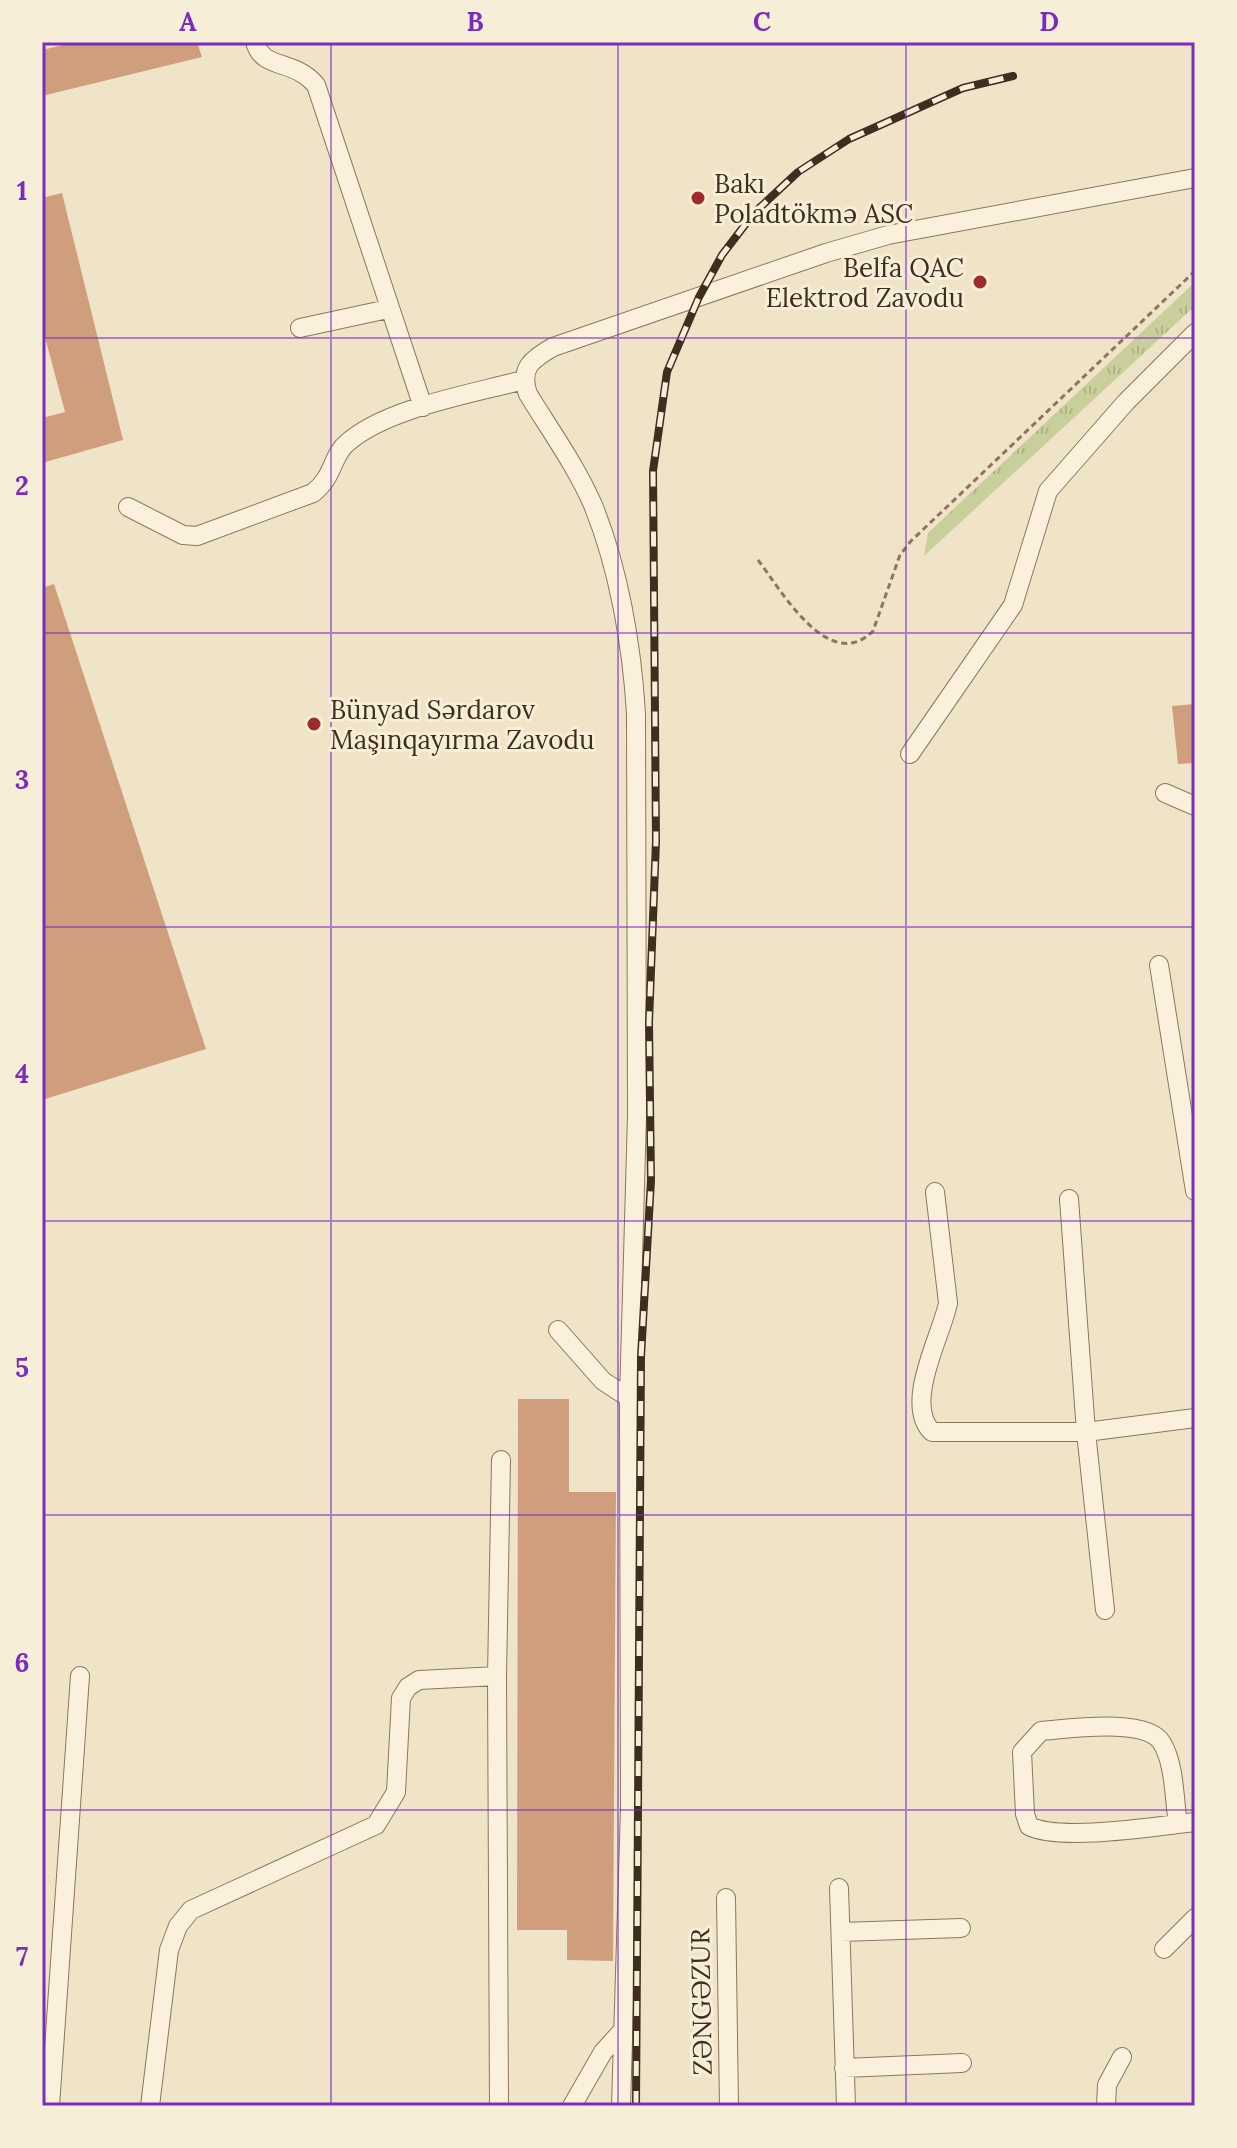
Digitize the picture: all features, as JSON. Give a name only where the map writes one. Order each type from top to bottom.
[{"type":"street","points":[[255,42],[258,54],[270,62],[305,72],[316,85],[423,407]]},
{"type":"street","points":[[128,507],[183,535],[209,534],[313,493],[327,482],[343,446],[409,410],[523,380],[533,359],[553,347],[826,253],[938,224],[1195,178]]},
{"type":"street","points":[[300,328],[388,309]]},
{"type":"street","points":[[910,754],[1013,605],[1048,491],[1126,402],[1195,333]]},
{"type":"street","points":[[523,380],[594,507],[633,659],[639,859],[637,1115],[629,1398],[630,1808],[621,2106]]},
{"type":"street","points":[[1165,793],[1195,806]]},
{"type":"street","points":[[1159,965],[1195,1191]]},
{"type":"street","points":[[935,1192],[948,1303],[945,1320],[930,1349],[925,1375],[925,1425],[932,1432],[1086,1432],[1195,1418]]},
{"type":"street","points":[[1069,1199],[1086,1432],[1105,1610]]},
{"type":"street","points":[[558,1330],[603,1381],[629,1398]]},
{"type":"street","points":[[499,2106],[497,1676],[501,1460]]},
{"type":"street","points":[[50,2106],[80,1676]]},
{"type":"street","points":[[150,2106],[169,1950],[178,1926],[191,1910],[376,1825],[396,1792],[401,1698],[408,1687],[419,1680],[497,1676]]},
{"type":"street","points":[[1120,1726],[1153,1733],[1162,1742],[1186,1823],[1041,1832],[1029,1826],[1025,1814],[1022,1752],[1041,1731],[1120,1726]]},
{"type":"street","points":[[839,1888],[846,2106]]},
{"type":"street","name":"ZƏNGƏZUR","points":[[726,1898],[729,2106]]},
{"type":"street","points":[[1164,1949],[1195,1918]]},
{"type":"street","points":[[841,1932],[961,1928]]},
{"type":"street","points":[[572,2106],[603,2052],[622,2031]]},
{"type":"street","points":[[1106,2106],[1107,2085],[1122,2057]]},
{"type":"street","points":[[844,2068],[962,2063]]},
{"type":"path","points":[[758,560],[812,631],[854,644],[863,640],[873,631],[900,555],[911,541],[1195,271]]},
{"type":"green space","points":[[1195,282],[1195,306],[924,556],[928,533]]},
{"type":"building","points":[[76,42],[197,42],[202,57],[42,96],[42,50]]},
{"type":"building","points":[[62,193],[123,440],[42,463],[42,418],[65,412],[42,326],[42,198]]},
{"type":"building","points":[[54,584],[206,1049],[42,1100],[42,588]]},
{"type":"building","points":[[1195,704],[1195,763],[1178,764],[1172,706]]},
{"type":"building","points":[[518,1399],[569,1399],[569,1492],[616,1492],[613,1961],[567,1960],[567,1930],[517,1930]]},
{"type":"railway","points":[[636,2106],[641,1357],[651,1180],[649,1022],[656,841],[653,471],[667,372],[699,297],[722,255],[754,213],[798,172],[849,139],[963,88],[1013,76]]},
{"type":"place","name":"Bakı Poladtökmə ASC","points":[[698,198]]},
{"type":"place","name":"Belfa QAC Elektrod Zavodu","points":[[980,282]]},
{"type":"place","name":"Bünyad Sərdarov Maşınqayırma Zavodu","points":[[314,724]]}]
